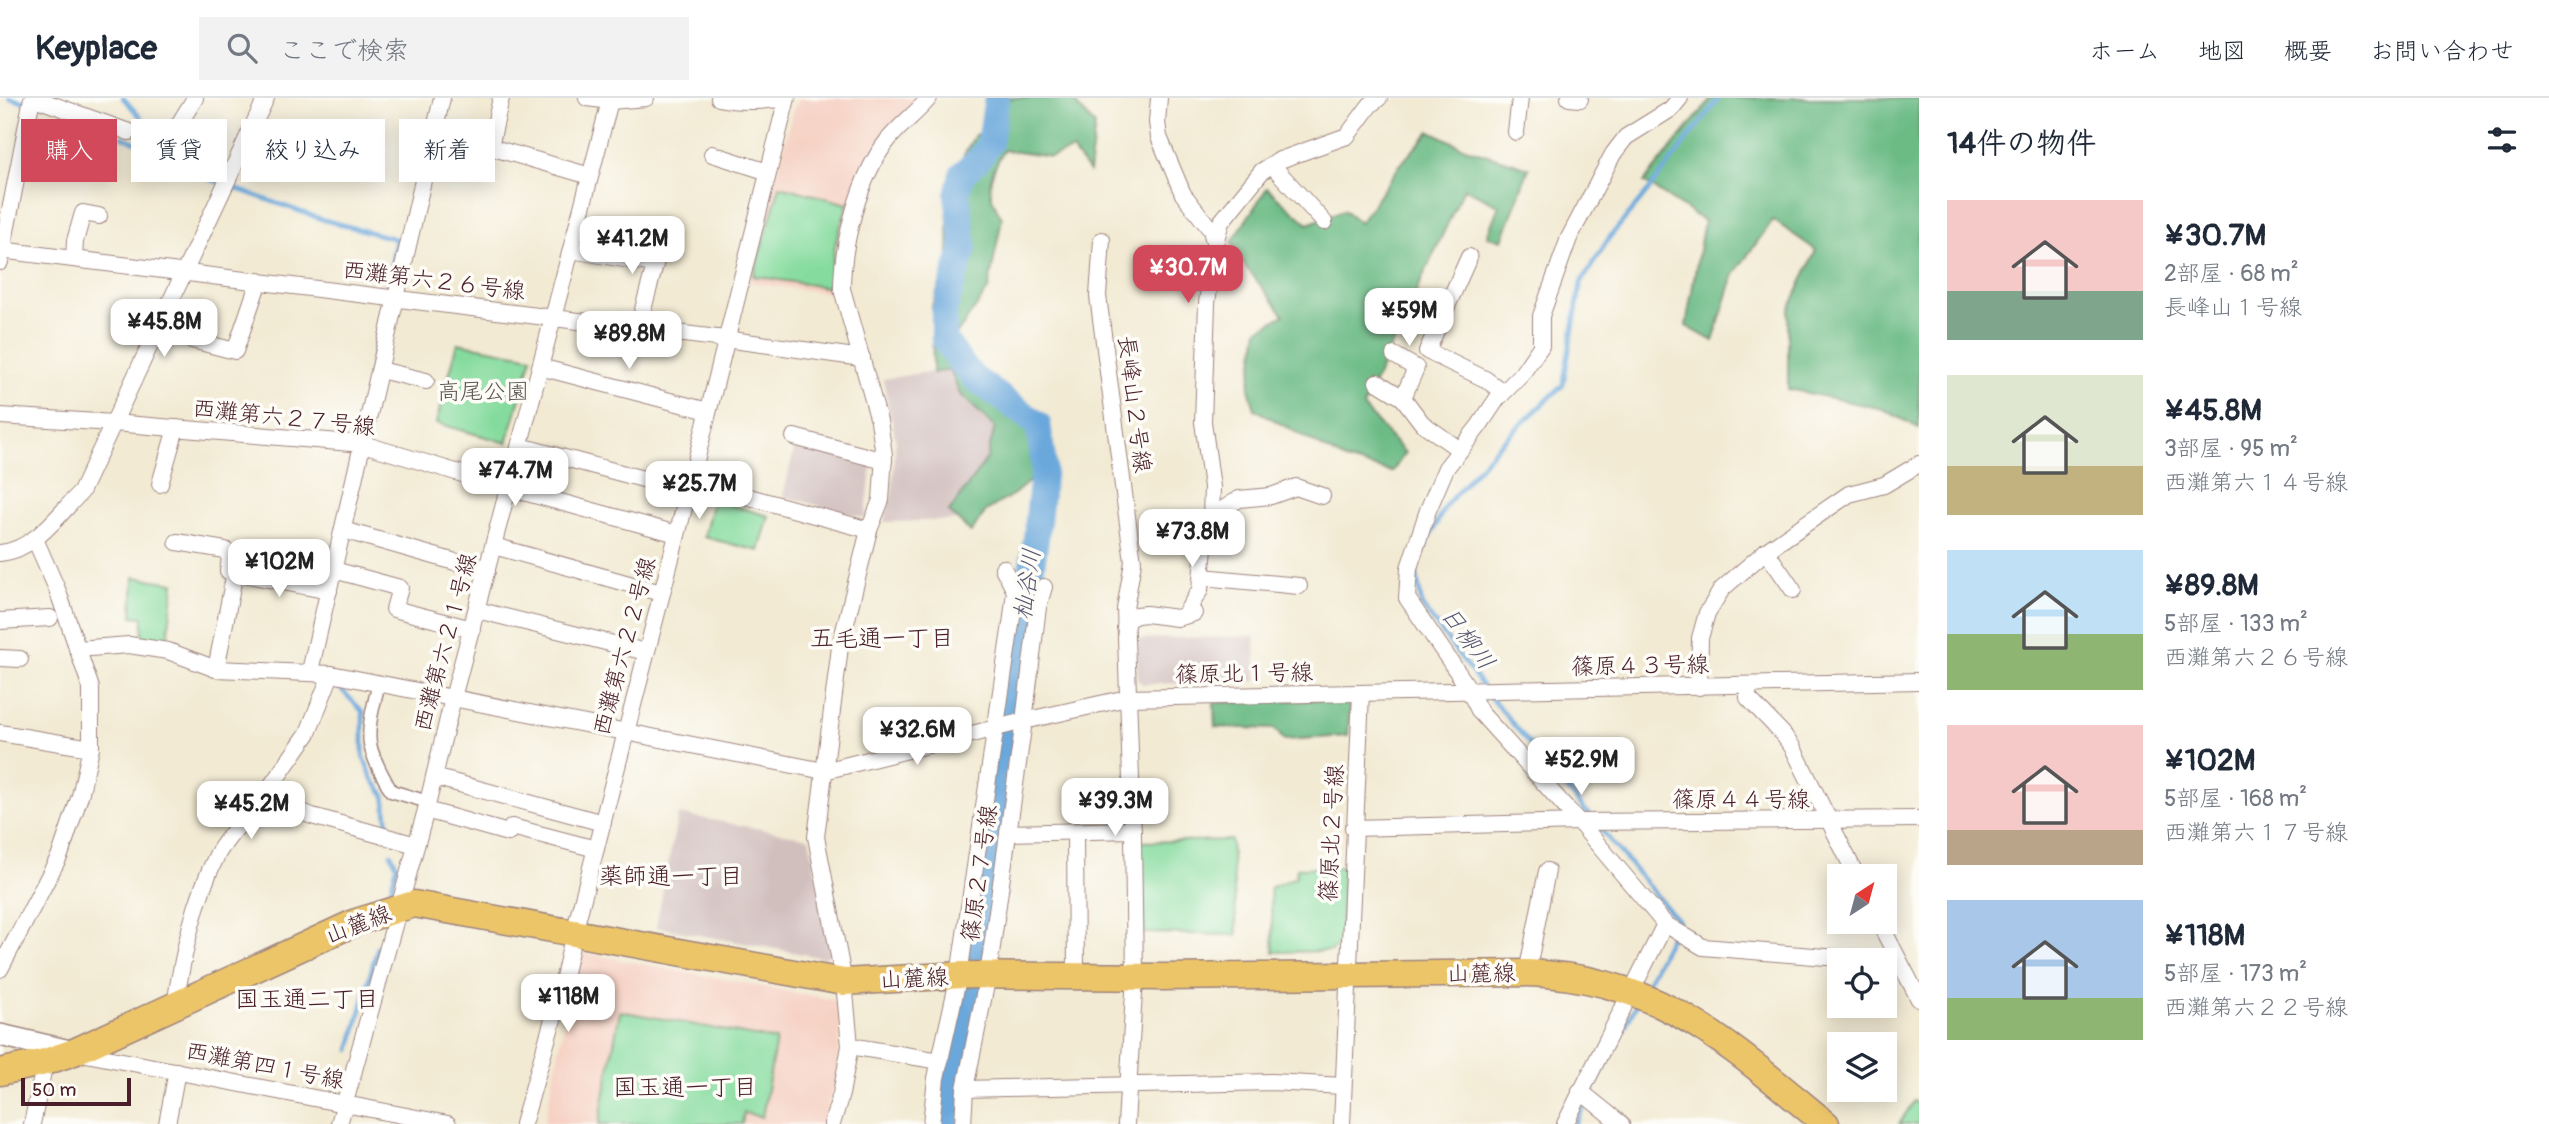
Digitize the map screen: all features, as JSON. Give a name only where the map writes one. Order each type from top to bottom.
[{"type":"main road","name":"山麓線","points":[[0,1072],[74,1052],[356,922],[414,904],[844,982],[973,975],[1527,973],[1585,979],[1631,992],[1675,1010],[1710,1031],[1826,1124]]},
{"type":"street","points":[[1,254],[33,98],[129,132]]},
{"type":"street","points":[[182,119],[195,98]]},
{"type":"street","points":[[0,553],[13,552],[35,539],[81,492],[266,98]]},
{"type":"street","points":[[310,671],[442,98]]},
{"type":"street","points":[[501,98],[490,147],[590,176]]},
{"type":"street","points":[[587,98],[610,101],[646,98]]},
{"type":"street","points":[[719,98],[759,102],[786,98]]},
{"type":"street","name":"西灘第六２２号線","points":[[523,1124],[560,995],[786,98]]},
{"type":"street","points":[[832,1124],[850,1046],[844,982],[816,837],[840,647],[869,530],[881,500],[884,461],[878,421],[842,289],[845,244],[869,172],[887,141],[929,98]]},
{"type":"street","points":[[1159,98],[1159,137],[1184,194],[1211,230],[1214,246]]},
{"type":"street","points":[[1372,98],[1379,98]]},
{"type":"street","points":[[1125,627],[1128,619],[1137,615],[1167,619],[1184,616],[1206,578],[1212,487],[1203,422],[1207,303],[1214,246],[1221,222],[1262,172],[1280,160],[1347,136],[1370,105],[1379,98]]},
{"type":"street","points":[[1516,132],[1520,98]]},
{"type":"street","points":[[1680,98],[1671,109],[1626,136],[1613,154],[1569,238],[1541,316],[1541,346],[1446,468],[1428,510],[1409,568],[1407,598],[1471,691],[1480,712],[1581,822],[1666,925],[1703,947],[1827,957]]},
{"type":"street","name":"西灘第六２１号線","points":[[339,1124],[427,806],[610,101]]},
{"type":"street","points":[[712,154],[768,172]]},
{"type":"street","points":[[1272,165],[1324,222]]},
{"type":"street","points":[[74,258],[75,241],[83,213],[99,216]]},
{"type":"street","points":[[638,328],[663,235]]},
{"type":"street","name":"長峰山２号線","points":[[1102,240],[1098,296],[1133,562],[1125,609],[1135,976],[1126,1124]]},
{"type":"street","points":[[571,250],[654,264]]},
{"type":"street","name":"西灘第六２６号線","points":[[1,254],[74,258],[862,358]]},
{"type":"street","points":[[1469,257],[1427,351],[1485,379],[1503,392]]},
{"type":"street","points":[[157,331],[235,351],[259,281]]},
{"type":"street","points":[[1394,355],[1416,368],[1403,398]]},
{"type":"street","points":[[540,367],[708,411]]},
{"type":"street","points":[[380,370],[426,381]]},
{"type":"street","points":[[1377,382],[1403,398],[1422,423],[1460,450]]},
{"type":"street","name":"西灘第六２７号線","points":[[0,416],[363,444],[677,534]]},
{"type":"street","points":[[160,484],[176,428]]},
{"type":"street","points":[[794,437],[884,461]]},
{"type":"street","points":[[520,446],[869,530]]},
{"type":"street","points":[[1699,687],[1700,638],[1707,612],[1722,589],[1766,551],[1849,494],[1884,485],[1918,466]]},
{"type":"street","points":[[1209,524],[1239,499],[1271,496],[1296,487],[1322,496]]},
{"type":"street","points":[[343,530],[487,571]]},
{"type":"street","points":[[0,969],[7,938],[35,905],[60,855],[80,796],[92,748],[92,688],[57,589],[35,539]]},
{"type":"street","points":[[177,542],[225,550],[230,558],[228,571],[329,591]]},
{"type":"street","points":[[494,546],[662,593]]},
{"type":"street","points":[[1766,551],[1793,590]]},
{"type":"street","name":"篠原２７号線","points":[[963,1124],[973,975],[1015,591],[1003,568]]},
{"type":"street","points":[[334,570],[400,587],[394,608],[472,629]]},
{"type":"street","points":[[216,669],[235,572]]},
{"type":"street","points":[[1206,578],[1299,586]]},
{"type":"street","name":"篠原２７号線","points":[[931,1124],[940,1061],[973,975],[1008,833],[1038,607],[1044,587]]},
{"type":"street","points":[[477,610],[646,652]]},
{"type":"street","points":[[0,621],[50,618]]},
{"type":"street","points":[[77,649],[130,645],[168,651],[216,669],[331,674],[824,771]]},
{"type":"street","points":[[0,658],[20,659]]},
{"type":"street","points":[[175,1005],[190,930],[218,853],[264,796],[308,733],[331,674]]},
{"type":"street","name":"篠原４３号線","points":[[1361,693],[1919,681]]},
{"type":"street","points":[[379,682],[370,743],[391,791],[508,833],[512,827],[596,849]]},
{"type":"street","points":[[1748,686],[1748,698],[1793,748],[1851,864]]},
{"type":"street","name":"篠原北１号線","points":[[824,771],[1022,721],[1127,698],[1361,693]]},
{"type":"street","name":"篠原北２号線","points":[[1342,1124],[1361,693]]},
{"type":"street","points":[[0,733],[92,748]]},
{"type":"street","points":[[434,777],[603,823]]},
{"type":"street","points":[[264,796],[312,816],[416,845]]},
{"type":"street","name":"篠原４４号線","points":[[1353,828],[1581,822],[1919,819]]},
{"type":"street","points":[[1008,833],[1133,830]]},
{"type":"street","points":[[1074,832],[1076,975]]},
{"type":"street","points":[[1527,973],[1546,871]]},
{"type":"street","points":[[1565,1124],[1666,925]]},
{"type":"street","points":[[1897,962],[1919,964]]},
{"type":"street","points":[[1897,969],[1919,999]]},
{"type":"street","points":[[0,1035],[74,1052]]},
{"type":"street","points":[[850,1046],[940,1061]]},
{"type":"street","name":"西灘第四１号線","points":[[74,1052],[448,1124]]},
{"type":"street","points":[[32,1124],[45,1062]]},
{"type":"street","points":[[167,1124],[177,1071]]},
{"type":"street","points":[[965,1089],[1272,1083],[1343,1087]]},
{"type":"street","points":[[1581,1091],[1621,1124]]},
{"type":"shaded area","points":[[800,98],[921,98],[876,144],[862,169],[836,244],[833,265],[835,294],[749,282],[793,110]]},
{"type":"shaded area","points":[[950,369],[959,393],[995,427],[995,470],[961,520],[884,522],[892,493],[896,441],[883,379]]},
{"type":"shaded area","points":[[796,442],[872,462],[865,518],[783,496]]},
{"type":"shaded area","points":[[1255,636],[1256,681],[1143,684],[1137,680],[1138,639]]},
{"type":"shaded area","points":[[678,814],[809,838],[831,952],[825,958],[656,927]]},
{"type":"shaded area","points":[[579,952],[838,1001],[841,1019],[836,1080],[822,1124],[544,1124]]},
{"type":"green space","points":[[1000,98],[1075,98],[1077,106],[1095,125],[1089,172],[1072,150],[1051,157],[1004,150],[994,168],[990,183],[992,199],[1002,218],[988,290],[953,339],[947,358],[967,381],[998,385],[1031,408],[1040,435],[1032,479],[986,511],[971,532],[949,512],[987,458],[995,427],[959,393],[950,369],[933,373],[932,306],[949,260],[947,186],[975,135],[999,130],[1004,108],[999,104]]},
{"type":"green space","points":[[1712,98],[1919,98],[1919,428],[1883,409],[1788,389],[1788,312],[1816,250],[1773,220],[1734,274],[1713,341],[1686,326],[1704,221],[1644,182]]},
{"type":"green space","points":[[1430,131],[1465,148],[1529,168],[1502,240],[1487,236],[1499,205],[1464,188],[1363,407],[1405,453],[1392,472],[1345,460],[1255,409],[1249,389],[1258,330],[1284,315],[1242,262],[1232,242],[1267,188],[1308,224],[1344,210],[1360,223],[1400,165]]},
{"type":"green space","points":[[780,186],[848,204],[833,255],[832,288],[753,276]]},
{"type":"green space","name":"高尾公園","points":[[458,343],[532,357],[507,443],[436,423]]},
{"type":"green space","points":[[713,500],[769,516],[759,551],[704,537]]},
{"type":"green space","points":[[134,577],[174,583],[167,644],[142,641],[143,617],[132,616]]},
{"type":"green space","points":[[1343,699],[1350,707],[1348,736],[1284,740],[1275,729],[1215,727],[1214,703]]},
{"type":"green space","points":[[1231,840],[1237,935],[1143,933],[1140,842]]},
{"type":"green space","points":[[1343,867],[1340,943],[1331,951],[1274,952],[1270,888],[1296,877],[1297,868]]},
{"type":"green space","points":[[620,1011],[776,1040],[762,1117],[744,1113],[742,1124],[599,1124]]},
{"type":"green space","points":[[1914,1101],[1919,1105],[1919,1124],[1899,1124]]},
{"type":"waterway","points":[[9,98],[29,103]]},
{"type":"waterway","points":[[123,98],[142,119]]},
{"type":"waterway","name":"杣谷川","points":[[947,1124],[954,1067],[969,994],[1036,538],[1044,466],[1038,424],[974,378],[944,339],[944,311],[964,247],[957,195],[962,174],[979,159],[990,143],[997,98]]},
{"type":"waterway","name":"日柳川","points":[[1422,552],[1446,505],[1498,446],[1563,385],[1581,283],[1609,238],[1719,98]]},
{"type":"waterway","points":[[123,137],[157,151],[192,173],[324,220],[396,239],[386,293]]},
{"type":"waterway","points":[[369,379],[384,302]]},
{"type":"waterway","name":"日柳川","points":[[1416,570],[1422,606],[1483,687]]},
{"type":"waterway","points":[[336,684],[363,712],[363,756],[373,780],[384,794],[389,833]]},
{"type":"waterway","name":"日柳川","points":[[1488,694],[1590,816]]},
{"type":"waterway","name":"日柳川","points":[[1598,826],[1678,921],[1644,989]]},
{"type":"waterway","points":[[391,854],[397,866],[391,888]]},
{"type":"waterway","points":[[350,1050],[378,946]]},
{"type":"waterway","name":"日柳川","points":[[1575,1124],[1637,1003]]},
{"type":"district","name":"五毛通一丁目","points":[[882,638]]},
{"type":"district","name":"薬師通一丁目","points":[[671,876]]},
{"type":"district","name":"国玉通二丁目","points":[[307,999]]},
{"type":"district","name":"国玉通一丁目","points":[[685,1087]]}]
